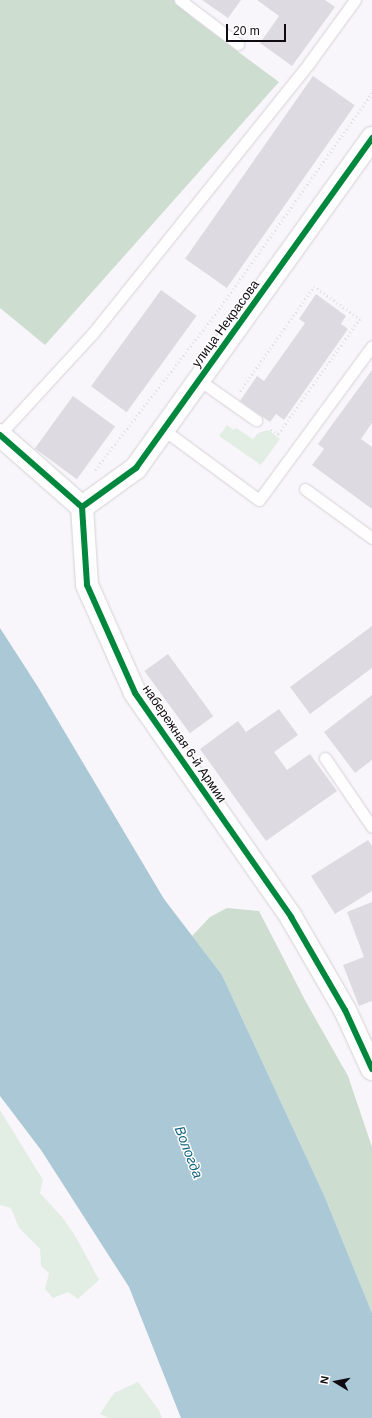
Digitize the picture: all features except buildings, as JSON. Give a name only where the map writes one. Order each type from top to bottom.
[{"type":"street","name":"улица Некрасова","points":[[82,507],[136,468],[372,138]]},
{"type":"street","points":[[0,434],[82,507]]},
{"type":"street","name":"набережная 6-й Армии","points":[[82,507],[87,586],[135,693],[291,917],[345,1010],[372,1069]]},
{"type":"lane","points":[[180,0],[238,44]]},
{"type":"lane","points":[[0,434],[93,333],[309,63],[355,0]]},
{"type":"lane","points":[[164,430],[259,500],[372,346]]},
{"type":"lane","points":[[199,380],[256,420]]},
{"type":"lane","points":[[305,489],[372,538]]},
{"type":"lane","points":[[325,758],[372,828]]},
{"type":"path","points":[[92,474],[219,309],[372,93]]},
{"type":"path","points":[[232,402],[314,286],[360,319],[278,435],[256,420]]},
{"type":"shaded area","points":[[227,425],[234,430],[236,428],[253,439],[258,433],[268,430],[280,439],[261,465],[219,436]]},
{"type":"shaded area","points":[[0,1110],[43,1180],[40,1193],[63,1218],[77,1239],[99,1280],[78,1299],[68,1292],[53,1298],[45,1289],[49,1273],[41,1266],[40,1249],[19,1228],[11,1208],[0,1205]]},
{"type":"shaded area","points":[[138,1382],[159,1410],[162,1418],[109,1418],[100,1414],[114,1393]]},
{"type":"green space","points":[[0,0],[184,0],[189,15],[279,82],[45,345],[0,308]]},
{"type":"green space","points":[[227,908],[259,911],[306,1002],[348,1076],[372,1147],[372,1313],[324,1195],[222,975],[192,936],[210,917]]},
{"type":"water","name":"Вологда","points":[[0,628],[38,687],[164,899],[222,975],[324,1195],[372,1313],[372,1418],[181,1418],[129,1287],[41,1150],[0,1096]]},
{"type":"cycle path","points":[[82,507],[136,468],[372,138]]},
{"type":"cycle path","points":[[0,435],[82,507],[87,585],[135,693],[291,917],[345,1010],[372,1069]]}]
